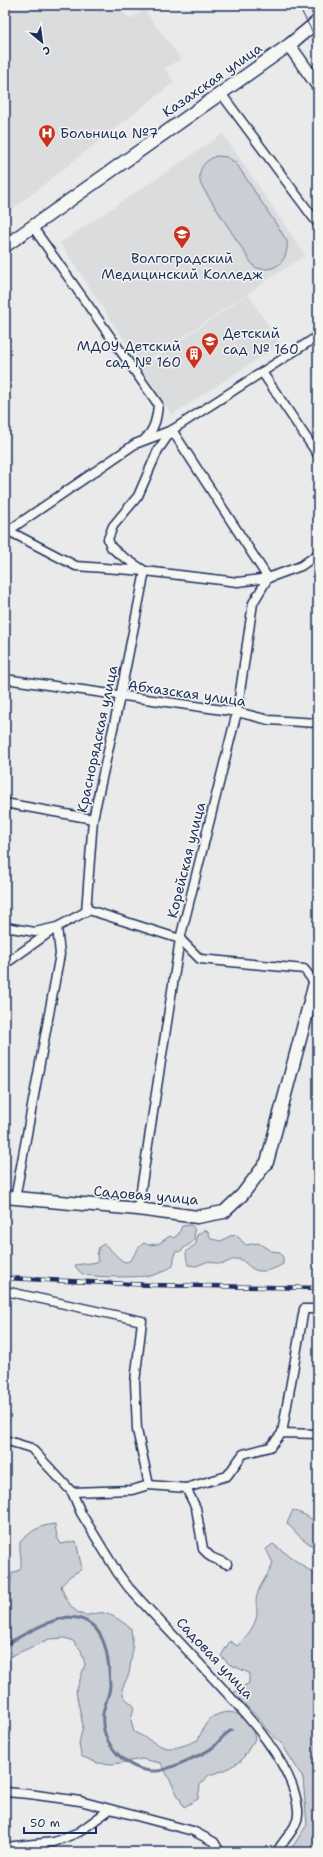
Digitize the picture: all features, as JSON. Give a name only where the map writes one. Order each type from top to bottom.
[{"type":"street","points":[[313,5],[318,13]]},
{"type":"street","name":"Казахская улица","points":[[5,246],[220,92],[289,45],[318,21]]},
{"type":"street","points":[[289,45],[318,86]]},
{"type":"street","points":[[220,92],[318,224]]},
{"type":"street","points":[[32,226],[158,404],[152,432],[143,441]]},
{"type":"street","points":[[6,530],[135,444],[172,430],[318,336]]},
{"type":"street","points":[[262,372],[318,455]]},
{"type":"street","points":[[144,572],[111,547],[108,539],[113,526],[138,496],[158,450],[172,430]]},
{"type":"street","points":[[172,430],[268,578]]},
{"type":"street","points":[[6,530],[76,566],[238,582],[268,578],[301,566],[318,554]]},
{"type":"street","points":[[5,540],[6,530]]},
{"type":"street","name":"Краснорядская улица","points":[[86,912],[93,819],[120,697],[144,572]]},
{"type":"street","name":"Корейская улица","points":[[138,1209],[180,938],[237,712],[253,603],[268,578]]},
{"type":"street","name":"Абхазская улица","points":[[5,679],[120,697],[237,712],[269,720],[318,724]]},
{"type":"street","points":[[5,803],[93,819]]},
{"type":"street","points":[[5,964],[57,927],[90,910],[180,938],[200,959],[304,969],[317,980]]},
{"type":"street","points":[[5,927],[35,932],[57,927]]},
{"type":"street","points":[[10,1198],[60,954],[57,927]]},
{"type":"street","name":"Садовая улица","points":[[10,1198],[138,1209],[197,1217],[224,1212],[242,1195],[267,1162],[317,980]]},
{"type":"street","points":[[5,1291],[142,1321],[135,1382],[137,1430],[149,1485]]},
{"type":"street","points":[[72,1492],[132,1490],[149,1485],[186,1488],[227,1476],[243,1454],[270,1447],[282,1433],[304,1308],[318,1309]]},
{"type":"street","points":[[282,1433],[318,1434]]},
{"type":"street","name":"Садовая улица","points":[[5,1440],[31,1448],[72,1492],[81,1513],[121,1577],[253,1722],[289,1777],[298,1810],[296,1825],[281,1843],[277,1852]]},
{"type":"street","points":[[186,1488],[196,1508],[203,1549],[211,1557],[228,1564]]},
{"type":"street","points":[[5,1792],[80,1801],[108,1810],[193,1831],[214,1842],[220,1852]]},
{"type":"street","points":[[5,1847],[17,1849],[54,1842],[79,1832],[108,1810]]},
{"type":"shaded area","name":"Больница №7","points":[[5,5],[113,5],[131,19],[144,10],[181,59],[165,68],[174,82],[5,215]]},
{"type":"shaded area","name":"Волгоградский Медицинский Колледж","points":[[223,134],[305,255],[141,365],[60,243]]},
{"type":"shaded area","points":[[216,156],[227,157],[236,163],[287,241],[286,255],[279,264],[274,267],[261,269],[254,267],[201,185],[200,171],[207,161]]},
{"type":"shaded area","name":"Детский сад № 160","points":[[248,294],[280,344],[172,415],[141,368]]},
{"type":"shaded area","points":[[191,1225],[194,1228],[194,1240],[180,1251],[175,1252],[173,1266],[155,1275],[105,1277],[88,1275],[80,1272],[75,1265],[98,1262],[97,1255],[99,1247],[104,1244],[121,1260],[128,1262],[138,1248],[144,1243],[148,1245],[158,1244],[170,1236],[173,1238],[178,1235],[182,1226]]},
{"type":"shaded area","points":[[204,1230],[208,1232],[211,1239],[221,1241],[230,1236],[236,1235],[246,1245],[258,1243],[271,1251],[279,1252],[283,1257],[283,1264],[276,1268],[264,1271],[253,1269],[240,1259],[235,1259],[220,1264],[209,1261],[196,1266],[188,1265],[186,1252],[196,1244],[197,1235]]},
{"type":"shaded area","points":[[293,1510],[307,1516],[318,1524],[318,1550],[299,1536],[287,1523]]},
{"type":"shaded area","points":[[55,1524],[57,1537],[61,1544],[76,1541],[82,1569],[70,1576],[61,1586],[71,1606],[79,1613],[84,1615],[101,1613],[108,1614],[131,1629],[133,1648],[129,1674],[122,1689],[124,1697],[134,1706],[131,1720],[134,1732],[159,1745],[170,1748],[186,1745],[198,1740],[203,1728],[209,1720],[226,1712],[238,1714],[251,1727],[255,1739],[241,1761],[225,1770],[209,1775],[200,1785],[198,1799],[184,1807],[161,1763],[142,1759],[114,1764],[97,1763],[81,1756],[79,1743],[83,1726],[76,1692],[85,1664],[81,1650],[73,1641],[65,1638],[49,1639],[5,1659],[5,1603],[10,1593],[12,1573],[20,1570],[21,1567],[20,1542],[36,1529]]},
{"type":"shaded area","points":[[273,1544],[318,1577],[318,1852],[289,1852],[307,1825],[303,1778],[282,1744],[266,1729],[257,1716],[233,1693],[249,1683],[249,1673],[229,1664],[221,1656],[230,1641],[237,1646],[247,1635],[255,1622],[257,1617],[256,1600],[258,1592],[273,1563],[266,1549]]},
{"type":"waterway","points":[[5,1645],[28,1632],[68,1617],[77,1618],[95,1627],[104,1644],[109,1665],[110,1689],[103,1714],[103,1725],[106,1736],[118,1754],[135,1767],[157,1771],[176,1765],[215,1746],[232,1730]]},
{"type":"tram line","points":[[298,5],[318,42]]},
{"type":"railway","points":[[5,1278],[152,1285],[318,1288]]},
{"type":"place","name":"Больница №7","points":[[47,148]]},
{"type":"place","name":"Волгоградский Медицинский Колледж","points":[[182,249]]},
{"type":"place","name":"Детский сад № 160","points":[[210,356]]},
{"type":"place","name":"МДОУ Детский сад № 160","points":[[194,369]]}]
